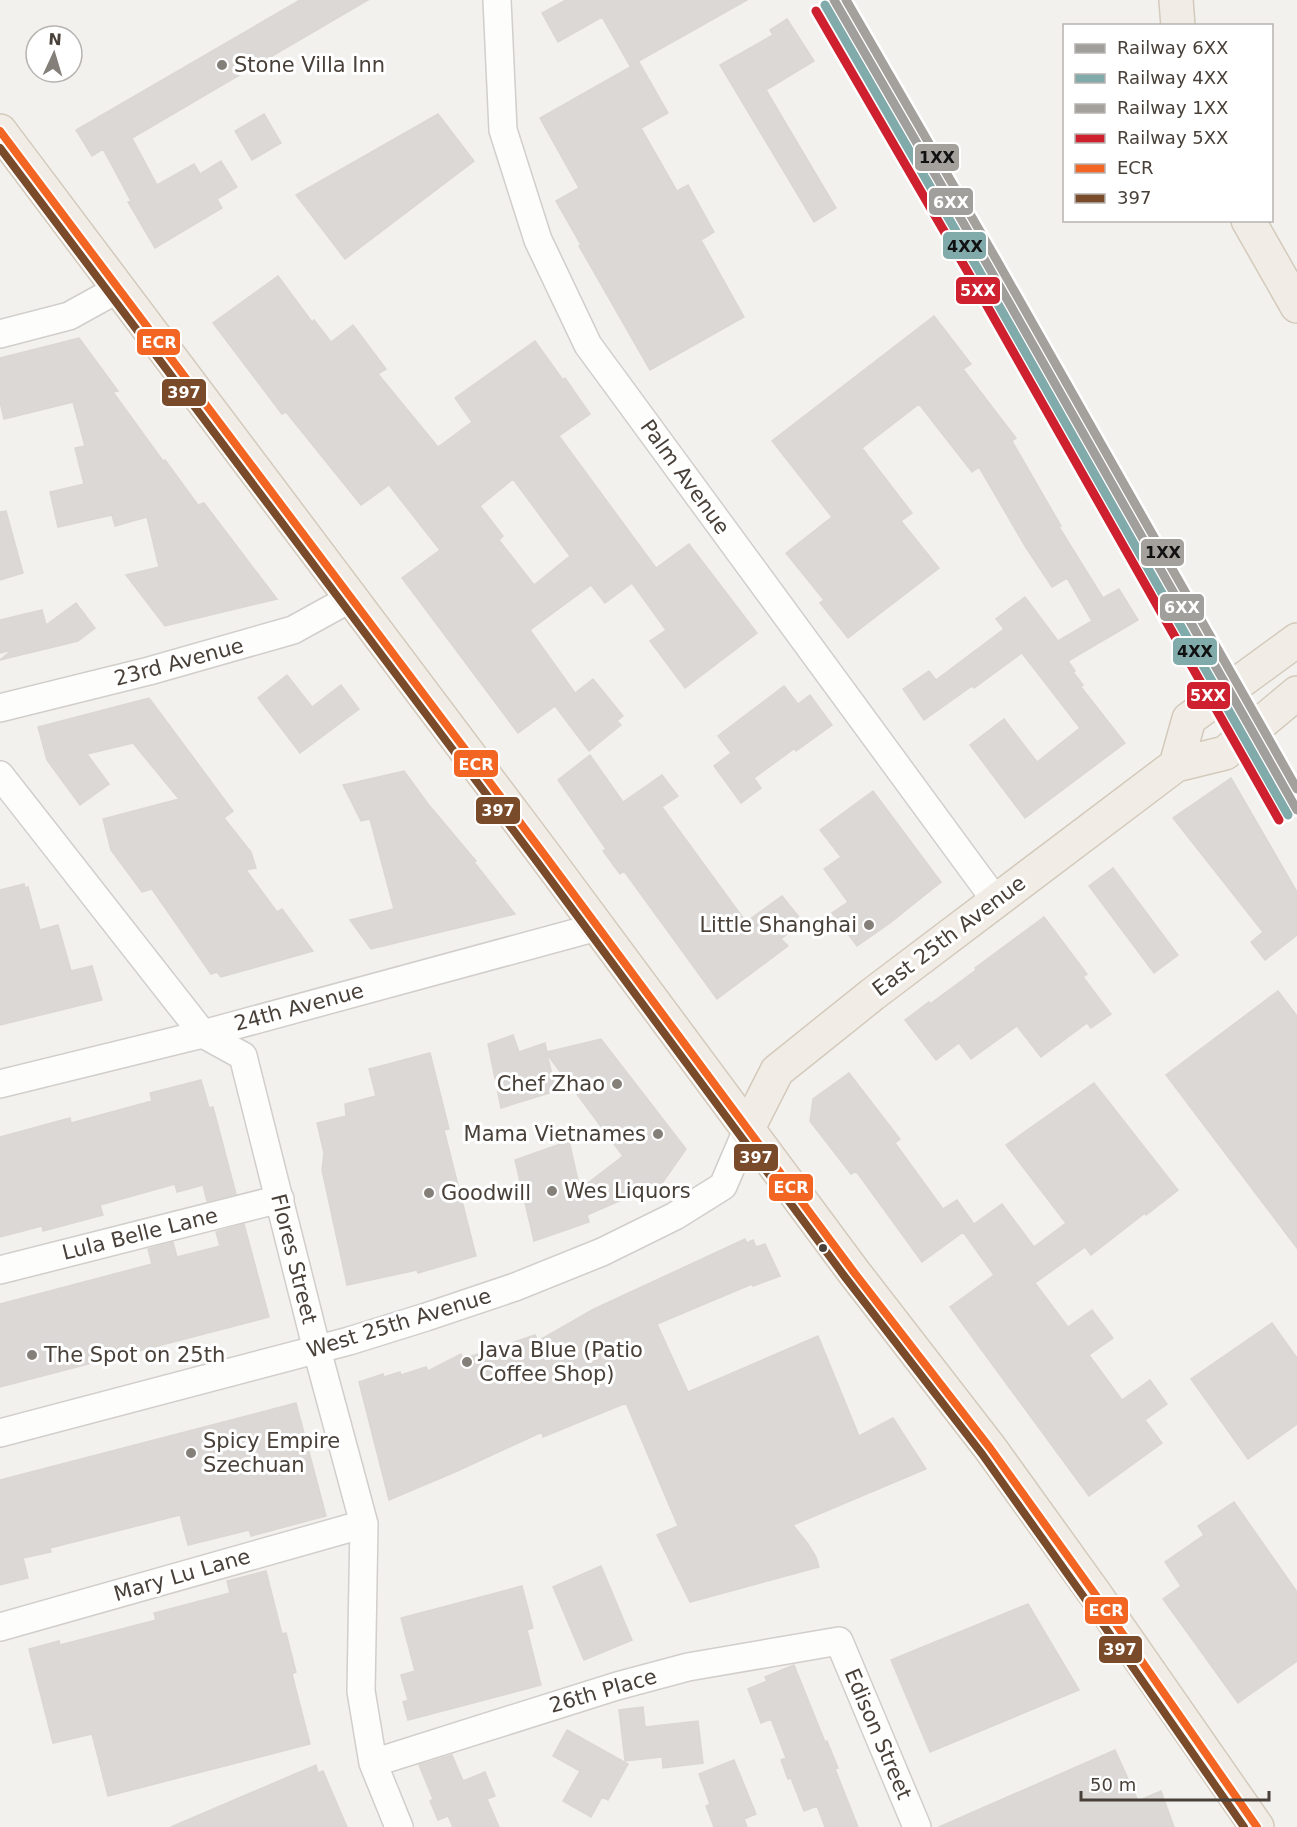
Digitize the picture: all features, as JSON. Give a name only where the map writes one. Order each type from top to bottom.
[{"type":"main road","points":[[1176,0],[1178,24]]},
{"type":"main road","points":[[0,131],[747,1130],[1018,1486],[1257,1827]]},
{"type":"main road","points":[[1249,222],[1297,306]]},
{"type":"main road","points":[[1176,765],[1189,719],[1297,640]]},
{"type":"main road","name":"East 25th Avenue","points":[[747,1130],[777,1071],[873,994],[1176,765],[1225,753],[1297,693]]},
{"type":"street","name":"Palm Avenue","points":[[497,0],[503,130],[538,240],[588,345],[996,901]]},
{"type":"street","points":[[0,334],[69,316],[118,288]]},
{"type":"street","name":"23rd Avenue","points":[[0,708],[149,671],[293,630],[351,598]]},
{"type":"street","name":"Flores Street","points":[[0,775],[203,1034],[243,1056],[317,1350],[364,1524],[360,1690],[373,1762],[399,1827]]},
{"type":"street","name":"24th Avenue","points":[[0,1084],[203,1034],[597,927]]},
{"type":"street","name":"West 25th Avenue","points":[[0,1433],[317,1350],[515,1287],[602,1252],[675,1216],[723,1186],[747,1130]]},
{"type":"street","name":"Lula Belle Lane","points":[[0,1270],[279,1199]]},
{"type":"street","name":"Mary Lu Lane","points":[[0,1627],[364,1524]]},
{"type":"street","name":"26th Place","points":[[373,1762],[617,1686],[678,1670],[839,1641]]},
{"type":"street","name":"Edison Street","points":[[839,1641],[917,1827]]},
{"type":"building","points":[[300,0],[368,0],[132,138],[157,185],[194,164],[200,174],[221,161],[237,187],[217,199],[222,208],[155,248],[128,202],[131,201],[103,149],[92,156],[76,130]]},
{"type":"building","points":[[566,0],[747,0],[630,66],[602,17],[558,42],[542,13]]},
{"type":"building","points":[[787,19],[814,61],[766,90],[836,208],[814,222],[720,65],[773,35],[770,30]]},
{"type":"building","points":[[639,62],[668,113],[641,128],[677,191],[688,185],[714,232],[701,240],[744,317],[650,370],[556,201],[579,188],[540,118]]},
{"type":"building","points":[[264,114],[281,143],[252,160],[235,131]]},
{"type":"building","points":[[438,114],[474,161],[345,259],[296,195]]},
{"type":"building","points":[[278,276],[312,322],[314,320],[331,342],[353,325],[386,369],[378,374],[438,447],[472,422],[455,398],[535,341],[590,414],[559,436],[656,568],[689,544],[757,633],[685,688],[650,641],[666,630],[632,583],[605,603],[591,585],[530,630],[575,693],[593,679],[623,716],[617,721],[621,725],[589,751],[555,706],[518,733],[402,578],[440,550],[389,485],[361,505],[286,412],[282,414],[213,323]],"holes":[[[513,479],[570,556],[534,585],[499,540],[503,536],[480,506]]]},
{"type":"building","points":[[934,316],[971,364],[963,369],[1016,438],[1012,441],[1061,526],[1059,527],[1103,598],[1119,589],[1138,620],[1068,661],[1083,685],[1081,687],[1125,743],[1025,818],[970,745],[1004,719],[1037,762],[1080,728],[1022,653],[974,688],[972,686],[924,720],[903,689],[929,671],[936,680],[1004,629],[996,619],[1025,597],[1058,641],[1092,621],[1067,578],[1052,587],[979,467],[972,472],[919,404],[862,448],[912,513],[901,521],[939,568],[848,638],[820,603],[824,600],[786,553],[832,517],[772,441]]},
{"type":"building","points":[[79,338],[118,391],[113,392],[163,461],[165,460],[198,505],[204,503],[277,599],[165,626],[126,575],[159,567],[147,517],[115,526],[112,515],[58,527],[50,492],[84,484],[75,448],[85,446],[73,402],[4,419],[0,402],[0,358]]},
{"type":"building","points":[[6,511],[23,573],[0,580],[0,512]]},
{"type":"building","points":[[76,603],[95,628],[78,641],[0,660],[12,650],[0,653],[0,620],[42,610],[46,625]]},
{"type":"building","points":[[287,675],[312,707],[341,685],[359,709],[300,753],[258,698]]},
{"type":"building","points":[[784,686],[798,704],[810,695],[832,725],[754,778],[761,788],[741,803],[714,766],[731,753],[718,736]]},
{"type":"building","points":[[149,698],[233,811],[224,818],[251,852],[256,868],[246,870],[277,912],[282,909],[313,951],[221,977],[217,972],[211,974],[152,889],[142,892],[111,850],[103,819],[179,799],[133,743],[87,754],[109,784],[80,805],[47,760],[38,727]]},
{"type":"building","points":[[590,755],[623,802],[662,775],[678,796],[662,807],[746,922],[782,896],[803,922],[781,939],[788,946],[717,999],[624,871],[620,874],[603,851],[606,849],[558,780]]},
{"type":"building","points":[[404,771],[515,914],[371,949],[350,920],[394,909],[370,819],[361,821],[343,785]]},
{"type":"building","points":[[1231,778],[1297,892],[1297,935],[1265,960],[1251,942],[1263,932],[1173,818]]},
{"type":"building","points":[[873,791],[941,882],[857,946],[832,913],[848,902],[824,869],[841,857],[820,830]]},
{"type":"building","points":[[1113,868],[1178,955],[1154,973],[1089,886]]},
{"type":"building","points":[[24,884],[25,888],[28,887],[40,930],[58,925],[71,971],[92,966],[102,1000],[0,1025],[0,890]]},
{"type":"building","points":[[1044,917],[1087,974],[1083,977],[1111,1014],[1091,1028],[1087,1023],[1041,1057],[1017,1026],[971,1059],[959,1043],[936,1060],[905,1020],[976,970],[975,968]]},
{"type":"building","points":[[1278,991],[1297,1016],[1297,1248],[1166,1075]]},
{"type":"building","points":[[513,1035],[519,1052],[545,1043],[547,1052],[601,1039],[686,1149],[663,1182],[587,1215],[589,1222],[534,1241],[515,1160],[569,1141],[580,1189],[623,1156],[547,1054],[556,1091],[501,1108],[488,1044]]},
{"type":"building","points":[[430,1053],[449,1129],[444,1130],[476,1256],[418,1273],[417,1270],[347,1285],[322,1170],[324,1153],[317,1123],[346,1116],[345,1104],[376,1096],[369,1069]]},
{"type":"building","points":[[849,1073],[900,1139],[895,1143],[943,1209],[957,1200],[974,1224],[922,1262],[856,1171],[851,1174],[810,1121],[813,1099]]},
{"type":"building","points":[[201,1080],[209,1108],[213,1107],[236,1194],[207,1201],[203,1185],[177,1192],[175,1184],[100,1205],[103,1215],[43,1231],[42,1226],[0,1237],[0,1137],[70,1118],[71,1123],[152,1101],[150,1093]]},
{"type":"building","points":[[1094,1083],[1178,1190],[1091,1255],[1085,1247],[1035,1283],[1068,1327],[1092,1310],[1113,1338],[1089,1355],[1122,1400],[1150,1380],[1167,1404],[1145,1420],[1162,1443],[1089,1496],[950,1307],[994,1275],[963,1232],[1002,1204],[1034,1247],[1066,1223],[1006,1145]]},
{"type":"building","points":[[244,1224],[269,1317],[0,1387],[0,1304],[152,1264],[148,1249],[173,1242],[177,1257],[220,1246],[216,1232]]},
{"type":"building","points":[[745,1239],[747,1243],[753,1240],[756,1247],[765,1244],[780,1276],[753,1286],[752,1284],[657,1324],[688,1392],[818,1336],[859,1436],[893,1418],[926,1469],[793,1525],[808,1544],[819,1567],[690,1602],[657,1535],[678,1526],[626,1403],[543,1437],[542,1432],[389,1500],[359,1382],[383,1374],[384,1377],[400,1372],[401,1375],[426,1367],[428,1371],[461,1354],[463,1359],[535,1335],[538,1341],[594,1309]]},
{"type":"building","points":[[1272,1323],[1297,1358],[1297,1424],[1248,1459],[1191,1379]]},
{"type":"building","points":[[296,1403],[326,1516],[251,1536],[249,1530],[188,1545],[180,1515],[50,1548],[51,1552],[23,1558],[28,1578],[0,1585],[0,1480]]},
{"type":"building","points":[[1234,1502],[1297,1592],[1297,1661],[1238,1703],[1163,1599],[1181,1586],[1165,1562],[1204,1535],[1198,1526]]},
{"type":"building","points":[[601,1566],[632,1640],[584,1660],[553,1587]]},
{"type":"building","points":[[266,1571],[282,1634],[286,1633],[296,1672],[292,1674],[310,1744],[108,1796],[92,1734],[53,1743],[29,1649],[59,1641],[60,1645],[156,1620],[154,1613],[230,1593],[227,1581]]},
{"type":"building","points":[[522,1586],[533,1628],[527,1630],[541,1685],[408,1720],[403,1702],[408,1700],[401,1675],[415,1671],[401,1618]]},
{"type":"building","points":[[1028,1604],[1079,1690],[930,1752],[891,1660]]},
{"type":"building","points":[[794,1665],[838,1768],[835,1769],[858,1827],[825,1827],[817,1806],[804,1811],[781,1760],[786,1758],[771,1719],[761,1723],[748,1689],[767,1681],[765,1677]]},
{"type":"building","points":[[643,1707],[645,1727],[698,1721],[703,1763],[663,1768],[662,1757],[625,1761],[619,1710]]},
{"type":"building","points":[[567,1730],[628,1764],[608,1800],[602,1797],[591,1817],[563,1801],[580,1771],[553,1756]]},
{"type":"building","points":[[1115,1750],[1138,1801],[1161,1791],[1174,1827],[939,1827]]},
{"type":"building","points":[[452,1755],[463,1781],[485,1772],[495,1796],[487,1799],[499,1827],[453,1827],[448,1816],[438,1820],[430,1801],[433,1799],[419,1765]]},
{"type":"building","points":[[734,1760],[756,1814],[744,1819],[747,1827],[714,1827],[706,1806],[710,1804],[699,1774]]},
{"type":"building","points":[[316,1765],[318,1773],[323,1771],[347,1827],[171,1827]]},
{"type":"rail line","name":"6XX","points":[[834,0],[987,264],[1297,810]]},
{"type":"rail line","name":"1XX","points":[[846,0],[1297,789]]},
{"type":"rail line","name":"4XX","points":[[825,5],[978,269],[1288,815]]},
{"type":"rail line","name":"5XX","points":[[816,11],[969,274],[1279,820]]},
{"type":"transit line","name":"ECR","points":[[0,131],[546,857],[853,1271],[990,1448],[1257,1827]]},
{"type":"transit line","name":"397","points":[[0,148],[538,863],[845,1277],[982,1454],[1244,1827]]},
{"type":"place","name":"Stone Villa Inn","points":[[222,65]]},
{"type":"place","name":"Little Shanghai","points":[[869,925]]},
{"type":"place","name":"Chef Zhao","points":[[617,1084]]},
{"type":"place","name":"Mama Vietnames","points":[[658,1134]]},
{"type":"place","name":"Wes Liquors","points":[[552,1191]]},
{"type":"place","name":"Goodwill","points":[[429,1193]]},
{"type":"place","name":"The Spot on 25th","points":[[32,1355]]},
{"type":"place","name":"Java Blue (Patio Coffee Shop)","points":[[467,1362]]},
{"type":"place","name":"Spicy Empire Szechuan","points":[[191,1453]]}]
